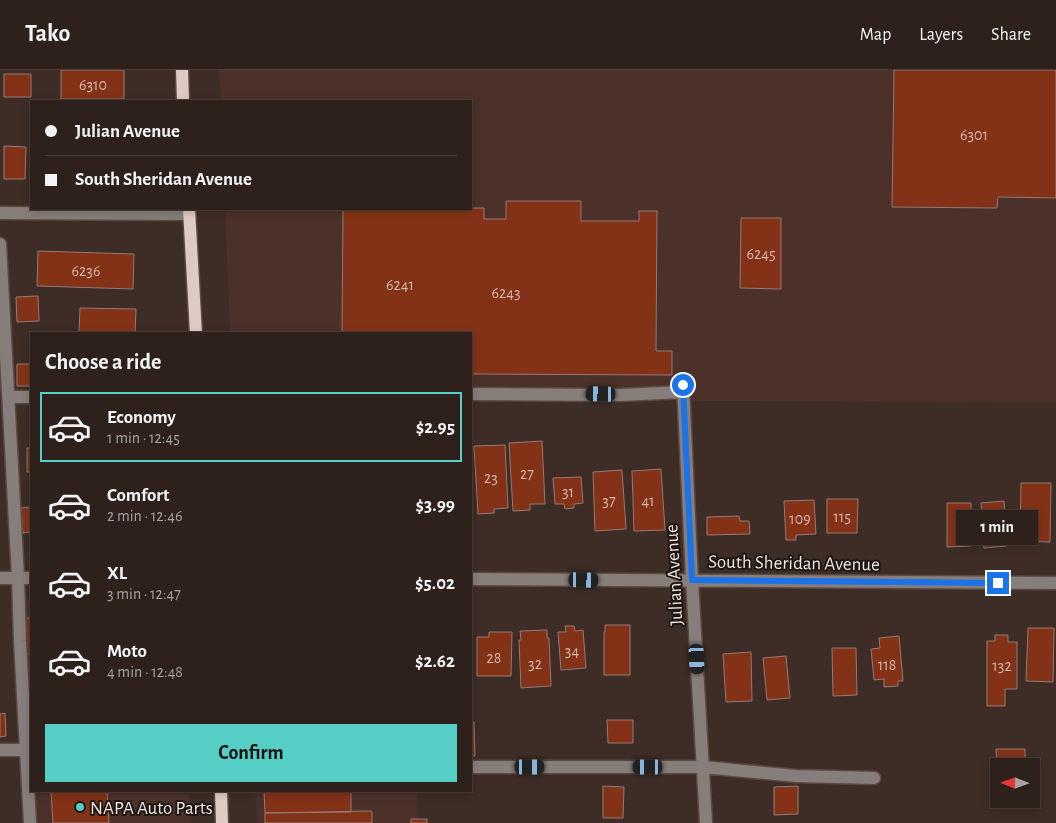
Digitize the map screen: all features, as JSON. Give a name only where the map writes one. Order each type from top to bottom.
[{"type":"main road","points":[[182,70],[183,100]]},
{"type":"main road","points":[[189,212],[196,332]]},
{"type":"main road","points":[[221,792],[222,823]]},
{"type":"street","points":[[0,213],[189,212]]},
{"type":"street","points":[[0,244],[8,397],[25,578],[20,641],[30,823]]},
{"type":"street","name":"Julian Avenue","points":[[472,394],[620,395],[683,388],[706,823]]},
{"type":"street","points":[[8,397],[30,396]]},
{"type":"street","points":[[0,578],[25,578]]},
{"type":"street","name":"South Sheridan Avenue","points":[[472,579],[1056,583]]},
{"type":"street","points":[[0,750],[26,750]]},
{"type":"street","points":[[472,766],[703,767],[796,776],[874,778]]},
{"type":"shaded area","points":[[219,70],[1056,70],[1056,402],[683,401],[683,392],[472,394],[472,332],[230,332],[225,210],[472,210],[472,100],[221,100]]},
{"type":"shaded area","points":[[19,599],[30,599],[30,792],[189,792],[191,823],[30,823]]},
{"type":"shaded area","points":[[255,792],[417,792],[417,823],[257,823]]},
{"type":"building","points":[[61,70],[124,70],[124,99],[61,99]]},
{"type":"building","points":[[894,70],[1056,70],[1056,198],[998,197],[997,208],[892,207]]},
{"type":"building","points":[[4,74],[31,74],[31,97],[4,97]]},
{"type":"building","points":[[4,146],[26,147],[25,179],[4,179]]},
{"type":"building","points":[[506,201],[581,201],[581,221],[639,221],[639,211],[657,211],[656,351],[672,351],[672,375],[472,374],[472,332],[342,332],[343,210],[472,210],[472,208],[484,208],[484,219],[506,219]]},
{"type":"building","points":[[741,218],[781,218],[781,289],[740,288]]},
{"type":"building","points":[[38,251],[134,254],[133,289],[37,286]]},
{"type":"building","points":[[38,296],[39,321],[17,322],[16,297]]},
{"type":"building","points":[[80,308],[136,309],[135,332],[79,332]]},
{"type":"building","points":[[17,364],[30,364],[30,386],[17,386]]},
{"type":"building","points":[[542,441],[545,504],[530,504],[530,510],[513,511],[509,443]]},
{"type":"building","points":[[505,445],[508,508],[494,509],[494,513],[478,514],[474,446]]},
{"type":"building","points":[[27,448],[30,448],[30,472],[27,472]]},
{"type":"building","points":[[661,469],[665,530],[634,531],[632,471]]},
{"type":"building","points":[[622,470],[626,529],[595,531],[593,472]]},
{"type":"building","points":[[581,477],[583,503],[574,504],[574,508],[565,509],[564,504],[555,504],[553,478]]},
{"type":"building","points":[[1021,483],[1051,483],[1050,542],[1020,541]]},
{"type":"building","points":[[827,499],[858,499],[857,533],[827,533]]},
{"type":"building","points":[[814,500],[816,534],[796,535],[796,540],[786,540],[784,501]]},
{"type":"building","points":[[1004,501],[1007,546],[984,548],[981,503]]},
{"type":"building","points":[[947,503],[971,503],[971,546],[947,547]]},
{"type":"building","points":[[30,507],[30,532],[23,533],[21,508]]},
{"type":"building","points":[[739,516],[740,521],[749,521],[750,534],[707,535],[707,517]]},
{"type":"building","points":[[26,618],[30,618],[30,654],[27,654]]},
{"type":"building","points":[[605,625],[630,625],[630,675],[604,675]]},
{"type":"building","points":[[565,626],[574,626],[575,631],[583,630],[586,668],[561,670],[558,632],[566,632]]},
{"type":"building","points":[[1028,628],[1054,628],[1053,682],[1026,681]]},
{"type":"building","points":[[547,630],[551,686],[521,688],[520,631]]},
{"type":"building","points":[[489,632],[512,632],[511,676],[477,676],[477,637],[489,637]]},
{"type":"building","points":[[995,635],[1008,635],[1008,642],[1017,642],[1017,689],[1005,689],[1005,706],[987,706],[987,641],[995,641]]},
{"type":"building","points":[[899,636],[903,681],[898,681],[898,686],[884,687],[884,679],[874,680],[871,649],[880,648],[879,638]]},
{"type":"building","points":[[832,648],[856,648],[857,695],[833,696]]},
{"type":"building","points":[[751,652],[752,701],[726,702],[723,654]]},
{"type":"building","points":[[786,656],[790,698],[767,700],[763,658]]},
{"type":"building","points":[[5,713],[6,736],[0,737],[0,714]]},
{"type":"building","points":[[607,720],[633,720],[633,743],[608,743]]},
{"type":"building","points":[[472,722],[474,722],[475,756],[472,756]]},
{"type":"building","points":[[996,749],[1025,749],[1025,758],[997,758]]},
{"type":"building","points":[[603,786],[624,787],[623,818],[603,818]]},
{"type":"building","points":[[798,786],[798,814],[774,815],[774,787]]},
{"type":"building","name":"NAPA Auto Parts","points":[[51,792],[107,792],[109,823],[53,823]]},
{"type":"building","points":[[264,792],[351,792],[351,812],[265,813]]},
{"type":"building","points":[[372,811],[372,823],[265,823],[265,813]]},
{"type":"building","points":[[411,819],[427,819],[427,823],[411,823]]},
{"type":"place","name":"NAPA Auto Parts","points":[[80,807]]},
{"type":"route","points":[[683,385],[692,580],[998,583]]}]
